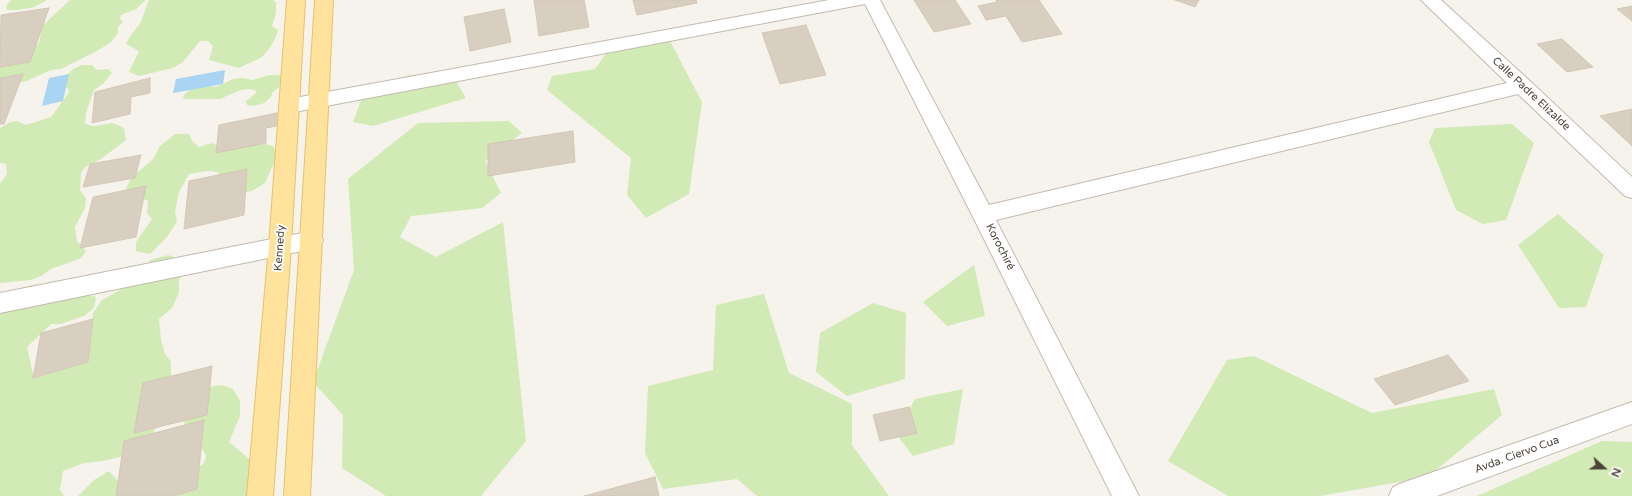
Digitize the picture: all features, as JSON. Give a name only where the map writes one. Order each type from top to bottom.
[{"type":"main road","name":"Kennedy","points":[[260,496],[280,246],[296,0]]},
{"type":"main road","points":[[297,496],[324,0]]},
{"type":"street","points":[[289,106],[860,0]]},
{"type":"street","name":"Korochiré","points":[[871,0],[983,215],[1126,496]]},
{"type":"street","name":"Calle Padre Elizalde","points":[[1430,0],[1632,190]]},
{"type":"street","points":[[983,215],[1523,86]]},
{"type":"street","points":[[0,303],[312,240]]},
{"type":"street","name":"Avda. Ciervo Cua","points":[[1402,496],[1632,413]]},
{"type":"green space","points":[[11,0],[47,0],[34,7],[18,10],[7,10],[6,6]]},
{"type":"green space","points":[[70,0],[146,0],[136,9],[121,15],[120,19],[123,22],[118,27],[118,33],[111,42],[97,51],[61,69],[51,70],[27,81],[0,86],[0,64],[17,60],[39,43],[42,26]]},
{"type":"green space","points":[[149,0],[273,0],[276,2],[276,13],[272,26],[278,30],[271,46],[262,57],[239,68],[209,60],[213,46],[208,41],[200,41],[183,62],[173,68],[139,76],[129,72],[139,51],[126,44],[130,36],[140,24]]},
{"type":"green space","points":[[617,38],[669,39],[702,102],[689,194],[646,218],[627,195],[631,158],[547,90],[552,76],[595,69]]},
{"type":"green space","points":[[82,65],[92,65],[97,70],[108,69],[112,73],[103,84],[94,90],[86,113],[85,124],[94,126],[113,123],[124,128],[126,140],[101,159],[85,167],[81,173],[80,190],[86,198],[85,208],[75,227],[77,241],[86,251],[81,258],[51,269],[41,276],[31,280],[0,283],[0,184],[7,174],[6,164],[0,163],[0,128],[10,122],[17,121],[26,125],[51,117],[68,94],[69,90],[62,84],[64,78],[73,69]]},
{"type":"green space","points":[[270,75],[282,75],[284,83],[272,93],[271,97],[264,103],[254,106],[247,105],[246,101],[257,91],[251,89],[240,90],[220,99],[183,99],[184,95],[192,88],[203,86],[216,87],[233,79],[243,78],[252,80]]},
{"type":"green space","points":[[410,75],[453,76],[466,98],[373,126],[353,122],[365,90]]},
{"type":"green space","points":[[509,121],[522,133],[485,161],[501,193],[482,208],[411,216],[400,237],[436,257],[503,222],[526,441],[481,496],[386,496],[342,468],[343,415],[313,382],[354,270],[348,179],[418,123]]},
{"type":"green space","points":[[1512,124],[1534,143],[1506,220],[1483,224],[1456,210],[1429,142],[1435,128]]},
{"type":"green space","points":[[175,134],[189,134],[192,141],[199,147],[212,143],[222,149],[256,142],[273,146],[276,152],[275,161],[265,183],[252,191],[239,193],[227,185],[218,172],[207,171],[189,174],[179,192],[175,211],[177,222],[166,238],[150,254],[136,251],[136,242],[152,219],[147,213],[148,201],[133,194],[126,188],[132,177],[153,159],[160,146]]},
{"type":"green space","points":[[1558,214],[1604,255],[1586,307],[1559,308],[1518,245]]},
{"type":"green space","points":[[168,255],[184,260],[179,280],[179,292],[172,308],[159,319],[161,340],[165,354],[171,362],[171,376],[162,392],[159,418],[150,442],[135,453],[103,461],[84,463],[63,471],[60,490],[64,496],[0,496],[0,297],[10,296],[20,288],[38,284],[53,284],[96,297],[94,308],[84,316],[60,324],[51,324],[27,347],[34,378],[88,362],[93,313],[102,300],[120,290],[127,273],[144,270],[150,260]]},
{"type":"green space","points":[[974,265],[985,316],[947,326],[923,302]]},
{"type":"green space","points":[[764,294],[789,373],[852,404],[852,445],[889,496],[757,496],[737,479],[663,489],[645,453],[648,386],[713,370],[716,305]]},
{"type":"green space","points":[[873,303],[906,313],[905,379],[847,396],[816,372],[820,333]]},
{"type":"green space","points":[[1254,356],[1372,413],[1494,389],[1502,415],[1428,477],[1320,496],[1228,496],[1168,461],[1227,360]]},
{"type":"green space","points":[[222,385],[233,389],[240,401],[240,416],[229,442],[253,462],[260,496],[173,496],[182,488],[193,472],[204,463],[206,456],[203,450],[189,442],[184,436],[185,408],[202,388]]},
{"type":"green space","points":[[963,389],[954,444],[913,456],[896,434],[915,399]]},
{"type":"green space","points":[[1602,441],[1632,442],[1632,496],[1477,496]]},
{"type":"green space","points":[[109,471],[123,486],[123,496],[78,496],[94,480]]},
{"type":"water","points":[[225,70],[223,84],[173,93],[176,79]]},
{"type":"water","points":[[69,74],[63,101],[42,106],[49,78]]},
{"type":"building","points":[[534,0],[584,0],[589,27],[539,36]]},
{"type":"building","points":[[633,0],[696,0],[697,3],[637,15]]},
{"type":"building","points":[[914,0],[955,0],[971,24],[934,32]]},
{"type":"building","points":[[996,0],[1039,0],[1062,34],[1022,42],[1006,16],[986,20],[978,6],[997,2]]},
{"type":"building","points":[[1175,0],[1199,0],[1195,7]]},
{"type":"building","points":[[1632,6],[1632,21],[1617,9]]},
{"type":"building","points":[[49,8],[30,62],[0,67],[1,15]]},
{"type":"building","points":[[504,9],[511,42],[470,51],[464,17]]},
{"type":"building","points":[[806,25],[826,75],[780,84],[762,33]]},
{"type":"building","points":[[1562,39],[1593,67],[1567,72],[1537,44]]},
{"type":"building","points":[[23,74],[4,124],[0,124],[0,78]]},
{"type":"building","points":[[150,78],[150,93],[131,97],[130,114],[92,123],[95,92]]},
{"type":"building","points":[[1632,109],[1632,146],[1600,116]]},
{"type":"building","points":[[277,113],[276,126],[266,128],[266,143],[216,153],[219,125]]},
{"type":"building","points":[[573,131],[575,162],[488,176],[488,144]]},
{"type":"building","points":[[141,155],[135,178],[83,187],[90,164]]},
{"type":"building","points":[[247,169],[244,215],[184,229],[189,181]]},
{"type":"building","points":[[146,186],[136,237],[80,248],[93,197]]},
{"type":"building","points":[[93,319],[88,362],[33,378],[41,333]]},
{"type":"building","points":[[1448,355],[1469,381],[1395,405],[1374,379]]},
{"type":"building","points":[[212,366],[207,415],[134,433],[143,383]]},
{"type":"building","points":[[909,407],[917,433],[880,441],[873,415]]},
{"type":"building","points":[[204,420],[197,489],[173,496],[116,496],[124,441]]},
{"type":"building","points":[[655,477],[659,496],[584,496]]}]
